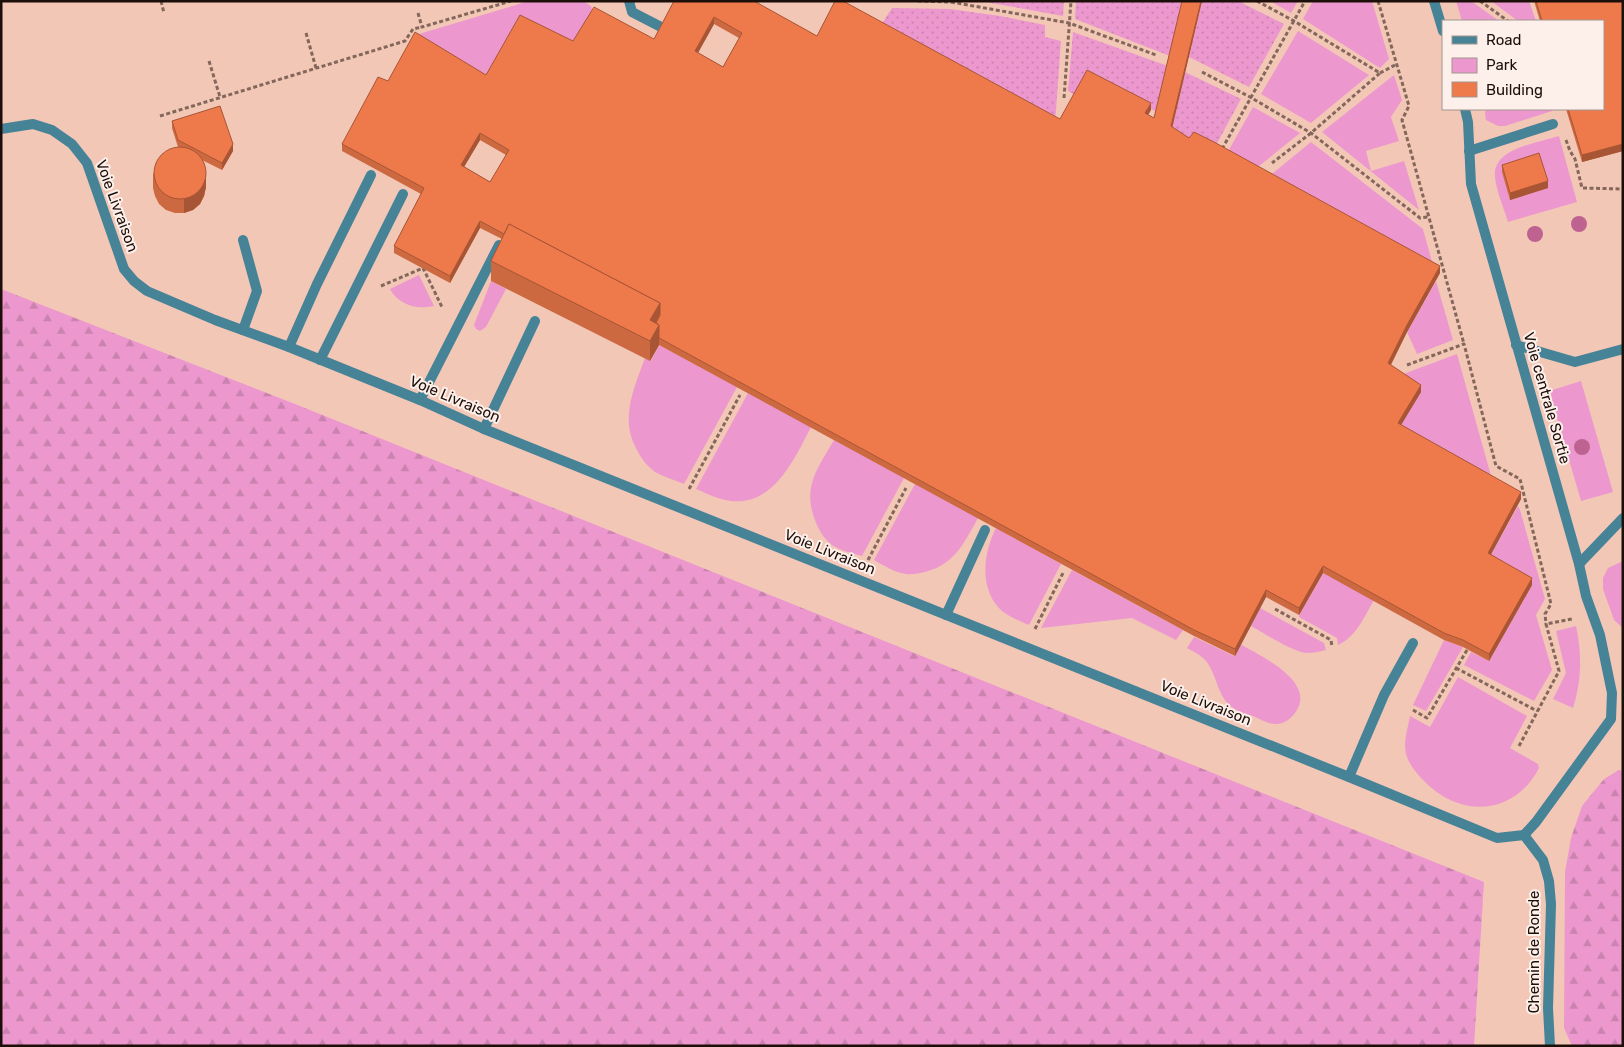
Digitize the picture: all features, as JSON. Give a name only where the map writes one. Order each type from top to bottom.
[{"type":"street","points":[[629,1],[632,12],[663,28]]},
{"type":"street","points":[[1434,1],[1442,28]]},
{"type":"street","name":"Voie centrale Sortie","points":[[1465,110],[1468,122],[1471,184],[1579,564],[1586,596],[1600,635],[1612,693]]},
{"type":"street","name":"Voie Livraison","points":[[1,129],[33,124],[52,130],[72,144],[87,163],[124,269],[134,281],[148,291],[215,320],[289,347],[484,428],[1497,838],[1524,835]]},
{"type":"street","points":[[1469,150],[1553,124]]},
{"type":"street","points":[[289,347],[317,284],[371,175]]},
{"type":"street","points":[[320,360],[403,194]]},
{"type":"street","points":[[243,240],[257,291],[244,330]]},
{"type":"street","points":[[420,400],[500,244]]},
{"type":"street","points":[[484,428],[535,321]]},
{"type":"street","points":[[1516,345],[1575,362],[1623,349]]},
{"type":"street","points":[[1579,564],[1623,518]]},
{"type":"street","points":[[946,615],[985,530]]},
{"type":"street","points":[[1349,777],[1384,695],[1414,643]]},
{"type":"street","points":[[1524,835],[1536,822],[1611,718],[1612,693],[1623,689]]},
{"type":"street","name":"Chemin de Ronde","points":[[1524,835],[1543,860],[1549,881],[1551,904],[1548,1008],[1550,1046]]},
{"type":"path","points":[[161,1],[164,13]]},
{"type":"path","points":[[160,116],[405,41],[412,29],[511,1]]},
{"type":"path","points":[[918,1],[951,2],[1070,22],[1156,55]]},
{"type":"path","points":[[1064,98],[1071,1]]},
{"type":"path","points":[[1257,1],[1294,21],[1380,74]]},
{"type":"path","points":[[1220,153],[1305,1]]},
{"type":"path","points":[[1378,1],[1409,106],[1402,120],[1496,466],[1520,480],[1551,604],[1545,614],[1546,624],[1559,671],[1519,746]]},
{"type":"path","points":[[1480,1],[1507,20]]},
{"type":"path","points":[[418,12],[422,27]]},
{"type":"path","points":[[306,33],[316,68]]},
{"type":"path","points":[[209,62],[220,97]]},
{"type":"path","points":[[1272,163],[1311,133],[1380,74],[1397,64]]},
{"type":"path","points":[[1202,72],[1250,97],[1311,133],[1420,218],[1428,217]]},
{"type":"path","points":[[1570,151],[1575,159],[1582,188],[1623,189]]},
{"type":"path","points":[[353,292],[372,291],[423,268],[454,332]]},
{"type":"path","points":[[1407,365],[1464,344]]},
{"type":"path","points":[[679,507],[740,395]]},
{"type":"path","points":[[858,579],[906,488]]},
{"type":"path","points":[[1026,647],[1064,571]]},
{"type":"path","points":[[1275,610],[1331,640],[1332,647]]},
{"type":"path","points":[[1546,624],[1573,618]]},
{"type":"path","points":[[1413,710],[1427,718],[1467,650]]},
{"type":"path","points":[[1456,668],[1537,711]]},
{"type":"green space","points":[[529,1],[583,1],[591,6],[594,14],[573,48],[517,21],[486,82],[419,34]]},
{"type":"green space","points":[[980,1],[1064,1],[1063,16]]},
{"type":"green space","points":[[1076,1],[1183,1],[1170,56],[1075,19]]},
{"type":"green space","points":[[1202,1],[1243,1],[1242,3],[1284,24],[1249,87],[1189,57]]},
{"type":"green space","points":[[1270,1],[1298,1],[1291,13]]},
{"type":"green space","points":[[1313,1],[1372,1],[1389,59],[1380,68],[1303,19]]},
{"type":"green space","points":[[1456,1],[1471,1],[1498,20],[1462,20]]},
{"type":"green space","points":[[1491,1],[1529,1],[1536,20],[1517,20]]},
{"type":"green space","points":[[892,8],[950,9],[1045,25],[1045,37],[1061,41],[1055,124],[879,28]]},
{"type":"green space","points":[[1298,31],[1369,75],[1311,123],[1261,94]]},
{"type":"green space","points":[[1073,32],[1168,66],[1157,112],[1088,77],[1077,96],[1068,91]]},
{"type":"green space","points":[[1185,72],[1241,99],[1214,149],[1189,145],[1171,133]]},
{"type":"green space","points":[[1394,75],[1402,100],[1391,117],[1399,141],[1366,151],[1371,171],[1404,161],[1419,210],[1322,132]]},
{"type":"green space","points":[[1253,107],[1300,133],[1253,171],[1226,155]]},
{"type":"green space","points":[[1486,110],[1552,110],[1505,126],[1498,126],[1486,120]]},
{"type":"green space","points":[[1559,136],[1577,202],[1508,222],[1497,188],[1496,167],[1501,159],[1518,148]]},
{"type":"green space","points":[[1311,142],[1423,229],[1434,269],[1267,178]]},
{"type":"green space","points":[[419,275],[434,306],[415,307],[409,305],[398,299],[390,289]]},
{"type":"green space","points":[[491,281],[506,289],[486,327],[480,331],[474,325]]},
{"type":"green space","points":[[1436,281],[1453,340],[1417,354],[1407,332]]},
{"type":"green space","points":[[1,289],[295,404],[1484,882],[1474,1046],[1,1046]]},
{"type":"green space","points":[[659,345],[737,387],[684,484],[655,472],[647,464],[636,448],[629,426],[630,403],[645,358],[651,361]]},
{"type":"green space","points":[[1457,354],[1493,483],[1398,430],[1398,376]]},
{"type":"green space","points":[[1581,381],[1613,492],[1581,501],[1549,391]]},
{"type":"green space","points":[[748,393],[811,427],[787,470],[765,493],[751,499],[736,501],[718,498],[696,489]]},
{"type":"green space","points":[[834,440],[904,478],[862,556],[839,549],[829,543],[818,527],[811,508],[811,488],[814,478]]},
{"type":"green space","points":[[915,484],[978,518],[958,551],[944,564],[925,572],[908,574],[893,570],[874,560]]},
{"type":"green space","points":[[1518,506],[1545,599],[1536,615],[1552,670],[1534,701],[1464,665],[1471,652],[1489,661],[1532,585],[1488,560]]},
{"type":"green space","points":[[996,528],[1061,564],[1029,625],[1012,618],[1001,610],[988,589],[985,568],[986,558]]},
{"type":"green space","points":[[1623,561],[1623,628],[1614,620],[1603,589],[1603,578],[1608,568]]},
{"type":"green space","points":[[1072,570],[1183,630],[1176,640],[1132,618],[1041,628]]},
{"type":"green space","points":[[1323,573],[1374,600],[1355,631],[1338,645],[1337,638],[1299,617]]},
{"type":"green space","points":[[1260,608],[1324,643],[1326,650],[1311,653],[1300,652],[1251,626]]},
{"type":"green space","points":[[1576,626],[1580,667],[1573,708],[1553,699],[1566,673],[1556,631]]},
{"type":"green space","points":[[1194,637],[1234,656],[1240,644],[1261,655],[1284,671],[1299,691],[1300,702],[1295,713],[1283,723],[1272,724],[1240,712],[1229,705],[1221,693],[1206,661],[1200,655],[1187,648]]},
{"type":"green space","points":[[1444,640],[1463,647],[1426,711],[1413,705]]},
{"type":"green space","points":[[1458,677],[1527,716],[1510,748],[1538,764],[1539,768],[1529,784],[1516,795],[1502,803],[1471,806],[1455,802],[1439,794],[1425,782],[1407,758],[1405,745],[1410,716],[1430,727]]},
{"type":"green space","points":[[1619,770],[1623,771],[1623,1046],[1572,1046],[1564,1028],[1565,872],[1571,838],[1582,806],[1604,779]]},
{"type":"building","points":[[674,1],[754,1],[817,36],[835,1],[843,1],[1060,119],[1087,70],[1151,103],[1145,113],[1154,118],[1182,1],[1201,1],[1171,126],[1189,138],[1194,132],[1214,142],[1440,266],[1388,363],[1421,385],[1398,423],[1521,492],[1488,553],[1532,578],[1489,654],[1463,640],[1444,633],[1323,566],[1299,608],[1266,590],[1235,649],[1194,630],[659,338],[659,325],[656,323],[660,315],[660,303],[509,224],[504,234],[480,221],[450,276],[394,246],[424,188],[342,144],[378,77],[388,81],[415,32],[486,75],[520,15],[573,41],[594,7],[654,39]],"holes":[[[714,17],[742,33],[723,67],[695,51]],[[480,133],[509,150],[490,182],[461,165]]]},
{"type":"building","points":[[1536,1],[1623,1],[1623,144],[1582,155],[1568,110],[1604,110],[1604,20],[1542,20]]},
{"type":"building","points":[[220,106],[233,144],[222,163],[178,140],[172,121]]},
{"type":"building","points":[[175,147],[185,147],[199,154],[206,168],[206,178],[199,192],[185,199],[175,199],[165,195],[158,188],[154,178],[154,168],[158,158],[165,151]]},
{"type":"building","points":[[1539,153],[1548,181],[1510,193],[1502,165]]},
{"type":"building","points":[[509,224],[660,303],[650,320],[659,325],[650,341],[491,261]]}]
